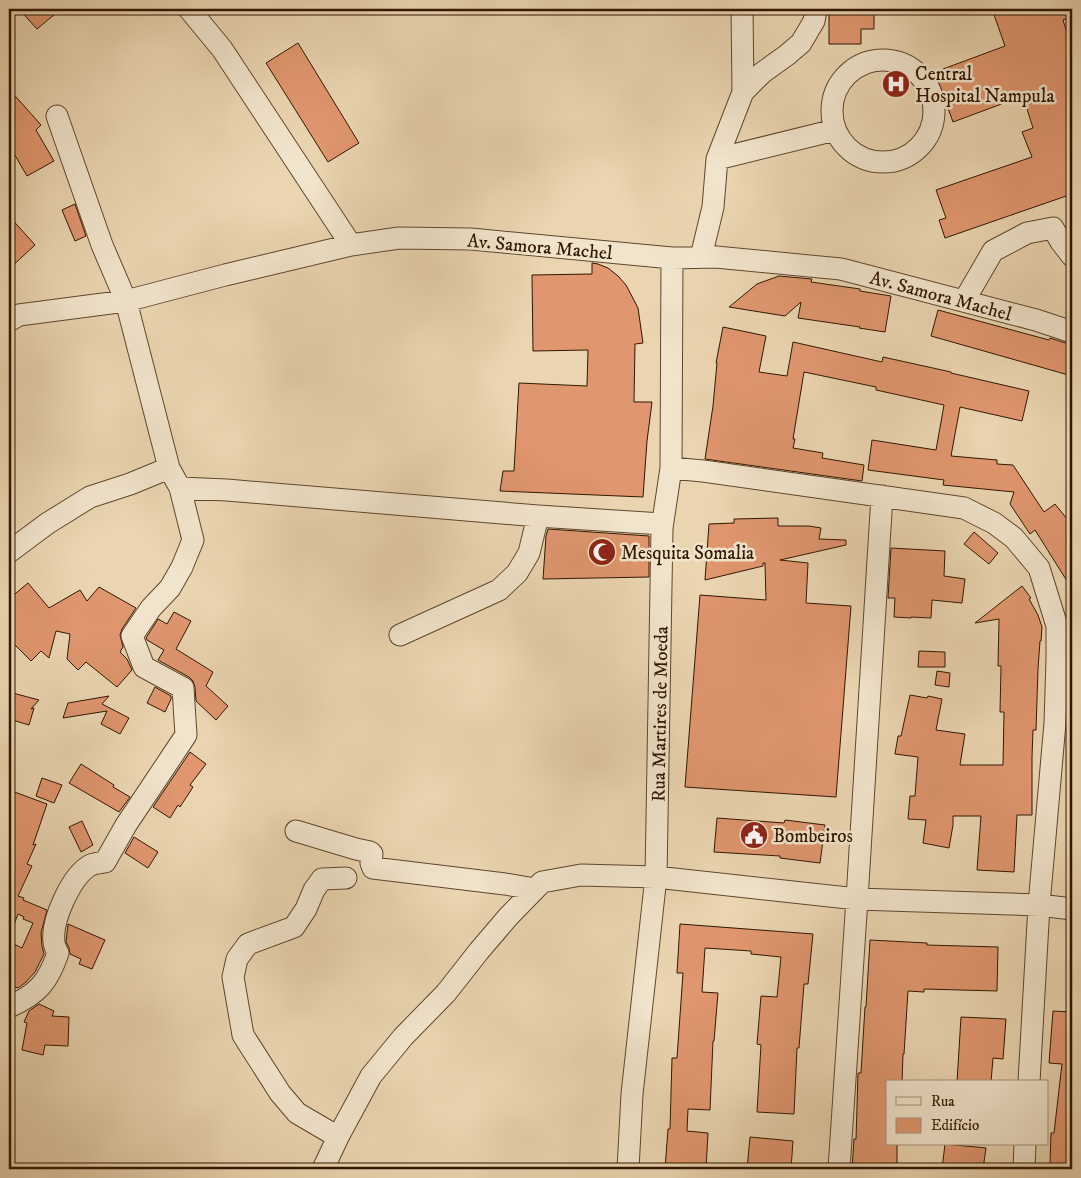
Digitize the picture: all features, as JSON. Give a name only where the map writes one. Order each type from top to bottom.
[{"type":"street","points":[[189,9],[222,49],[351,245]]},
{"type":"street","points":[[701,257],[713,207],[717,159],[743,92],[742,9]]},
{"type":"street","points":[[743,92],[762,73],[788,56],[801,43],[814,21],[816,9]]},
{"type":"street","points":[[874,60],[897,61],[917,72],[931,91],[934,114],[928,136],[912,153],[891,162],[868,160],[848,149],[835,130],[831,108],[833,100],[838,86],[853,68],[874,60]]},
{"type":"street","points":[[9,1007],[39,988],[48,978],[58,953],[54,944],[54,931],[69,889],[79,875],[90,865],[104,862],[126,825],[186,735],[183,688],[144,667],[132,636],[151,608],[170,588],[193,540],[180,488],[169,468],[126,301],[102,245],[57,116]]},
{"type":"street","points":[[717,159],[835,130]]},
{"type":"street","points":[[964,301],[993,251],[1027,233],[1053,228],[1072,256]]},
{"type":"street","name":"Av. Samora Machel","points":[[12,313],[126,301],[351,245],[399,238],[470,239],[672,258],[716,257],[841,269],[1036,320],[1072,332]]},
{"type":"street","name":"Rua Martires de Moeda","points":[[628,1169],[632,1094],[656,877],[662,524],[671,468],[672,258]]},
{"type":"street","points":[[9,552],[48,523],[90,497],[130,484],[169,468]]},
{"type":"street","points":[[671,468],[964,508],[994,523],[1014,538],[1039,568],[1057,626],[1058,659],[1056,723],[1039,906],[1029,1080]]},
{"type":"street","points":[[180,488],[227,490],[538,516],[662,524]]},
{"type":"street","points":[[839,1169],[882,496]]},
{"type":"street","points":[[400,635],[499,590],[517,573],[529,553],[538,516]]},
{"type":"street","points":[[296,831],[370,852],[372,854],[371,863],[373,868],[535,889]]},
{"type":"street","points":[[323,1169],[371,1076],[403,1037],[446,993],[508,917],[542,882],[581,875],[656,877],[857,899],[1072,909]]},
{"type":"street","points":[[338,1138],[297,1113],[276,1086],[243,1035],[233,977],[237,959],[248,944],[294,927],[322,879],[346,878]]},
{"type":"street","points":[[1024,1169],[1025,1146]]},
{"type":"building","points":[[19,9],[61,9],[37,29]]},
{"type":"building","points":[[829,9],[874,9],[874,29],[861,29],[861,44],[829,44]]},
{"type":"building","points":[[992,9],[1072,9],[1072,17],[1063,20],[1072,49],[1072,194],[945,238],[939,220],[946,218],[936,190],[1032,157],[1022,132],[1033,128],[1023,96],[953,122],[935,72],[1005,46]]},
{"type":"building","points":[[298,43],[359,143],[328,162],[266,63]]},
{"type":"building","points":[[9,89],[41,125],[36,130],[54,161],[27,176],[9,145]]},
{"type":"building","points":[[75,204],[86,236],[75,241],[62,210]]},
{"type":"building","points":[[9,216],[35,245],[9,269]]},
{"type":"building","points":[[592,263],[608,268],[618,276],[626,285],[638,308],[643,343],[635,344],[634,402],[652,402],[643,497],[500,491],[503,471],[514,471],[519,383],[587,386],[588,350],[533,351],[532,275],[592,274]]},
{"type":"building","points":[[779,276],[812,279],[811,282],[860,289],[860,291],[891,296],[885,332],[798,318],[801,302],[785,316],[729,307],[757,284]]},
{"type":"building","points":[[938,310],[1072,345],[1072,376],[931,336]]},
{"type":"building","points":[[723,327],[766,336],[759,372],[787,376],[793,342],[882,362],[883,357],[1029,391],[1022,421],[960,407],[951,456],[997,460],[997,464],[1013,465],[1044,512],[1055,504],[1072,525],[1072,589],[1035,530],[1030,534],[1010,504],[1014,492],[943,485],[944,480],[868,470],[872,440],[936,450],[944,405],[876,390],[876,387],[804,372],[793,448],[823,453],[822,458],[864,465],[862,481],[705,459],[713,406],[716,363]]},
{"type":"building","points":[[778,518],[778,526],[821,528],[819,539],[846,540],[846,545],[780,560],[808,563],[806,603],[851,606],[836,797],[685,787],[700,595],[766,600],[765,563],[763,563],[763,566],[705,580],[709,524],[734,523],[734,519]]},
{"type":"building","name":"Mesquita Somalia","points":[[548,529],[649,536],[649,577],[543,579]]},
{"type":"building","points":[[974,532],[998,553],[989,564],[964,544]]},
{"type":"building","points":[[891,548],[945,551],[944,576],[965,579],[962,603],[932,600],[931,618],[894,617],[895,598],[888,598]]},
{"type":"building","points":[[28,583],[49,608],[80,590],[87,601],[99,587],[136,608],[120,635],[123,647],[120,652],[127,659],[132,670],[117,687],[86,662],[78,670],[67,659],[70,634],[56,631],[49,658],[41,651],[31,661],[9,639],[9,599]]},
{"type":"building","points":[[1022,586],[1031,598],[1029,599],[1042,627],[1038,669],[1036,730],[1033,730],[1032,815],[1017,815],[1014,872],[977,870],[981,816],[953,816],[949,848],[923,843],[926,820],[908,819],[910,796],[915,796],[918,757],[895,754],[898,736],[901,736],[910,695],[927,698],[928,696],[942,699],[936,730],[965,734],[960,765],[1003,765],[1004,712],[1000,712],[1001,666],[998,666],[999,619],[975,623]]},
{"type":"building","points":[[174,612],[191,621],[176,649],[213,672],[206,686],[228,706],[216,720],[196,701],[193,681],[158,660],[164,650],[146,638],[158,619],[167,624]]},
{"type":"building","points":[[919,651],[945,652],[945,667],[918,667]]},
{"type":"building","points":[[937,671],[950,673],[949,687],[935,685]]},
{"type":"building","points":[[155,687],[171,696],[165,712],[147,703]]},
{"type":"building","points":[[9,692],[39,700],[31,709],[34,708],[29,725],[9,719]]},
{"type":"building","points":[[109,696],[102,704],[129,718],[120,734],[101,724],[107,711],[63,718],[68,703]]},
{"type":"building","points":[[190,752],[206,764],[190,785],[193,787],[180,807],[178,805],[170,818],[153,807]]},
{"type":"building","points":[[81,764],[130,797],[119,812],[69,783]]},
{"type":"building","points":[[42,778],[62,785],[54,803],[36,796]]},
{"type":"building","points":[[9,790],[47,804],[33,845],[36,844],[27,864],[32,866],[18,896],[47,910],[41,933],[44,954],[35,972],[18,988],[9,985],[9,951],[12,943],[22,948],[33,923],[23,919],[24,917],[18,914],[9,934]]},
{"type":"building","points":[[717,818],[784,823],[785,820],[825,825],[820,863],[780,858],[780,856],[714,852]]},
{"type":"building","points":[[82,821],[93,845],[81,852],[69,827]]},
{"type":"building","points":[[134,837],[158,852],[148,868],[125,853]]},
{"type":"building","points":[[68,924],[105,940],[92,969],[79,964],[81,959],[70,954],[66,942]]},
{"type":"building","points":[[680,924],[813,934],[808,984],[804,984],[799,1048],[797,1048],[794,1114],[757,1112],[761,1045],[757,1044],[761,996],[777,997],[781,957],[751,954],[751,951],[705,948],[702,992],[718,993],[713,1041],[710,1110],[688,1109],[687,1131],[708,1133],[706,1169],[665,1169],[668,1129],[670,1129],[672,1058],[677,1058],[683,973],[677,973]]},
{"type":"building","points":[[870,940],[927,943],[927,945],[998,947],[997,991],[924,989],[924,992],[908,991],[902,1080],[886,1080],[886,1146],[897,1146],[897,1169],[852,1169],[854,1139],[856,1139],[858,1073],[861,1073]]},
{"type":"building","points":[[39,1004],[54,1011],[52,1016],[69,1017],[68,1046],[45,1045],[43,1055],[22,1050],[27,1023],[24,1022],[29,1011]]},
{"type":"building","points":[[1053,1011],[1072,1012],[1072,1165],[1050,1164],[1051,1133],[1054,1133],[1062,1064],[1049,1063]]},
{"type":"building","points":[[961,1017],[1006,1019],[1003,1059],[993,1058],[991,1080],[957,1080]]},
{"type":"building","points":[[750,1137],[793,1141],[791,1169],[747,1169]]},
{"type":"building","points":[[945,1146],[986,1148],[983,1169],[942,1169]]},
{"type":"place","name":"Central Hospital Nampula","points":[[896,84]]},
{"type":"place","name":"Mesquita Somalia","points":[[602,552]]},
{"type":"place","name":"Bombeiros","points":[[754,835]]}]
